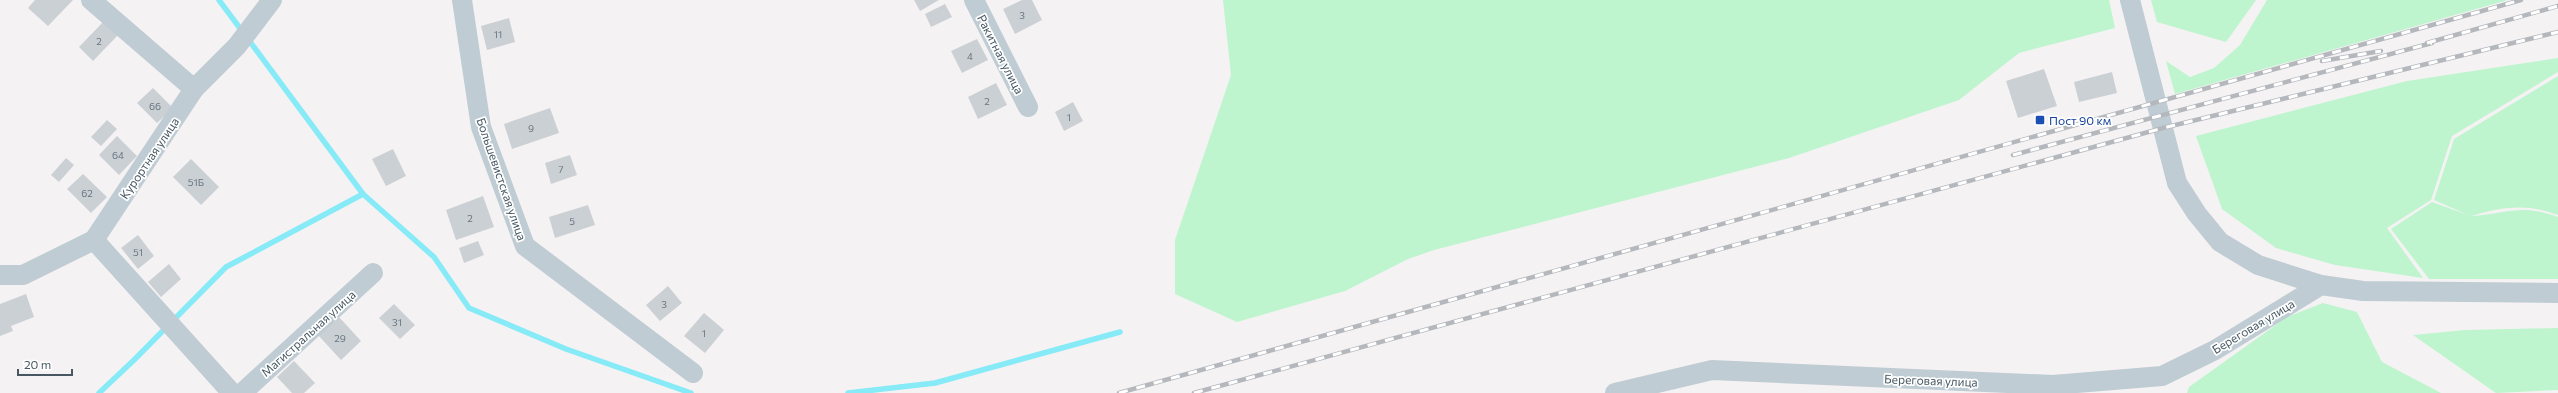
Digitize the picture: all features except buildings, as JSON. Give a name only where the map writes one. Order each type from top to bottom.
[{"type":"street","points":[[91,0],[194,89]]},
{"type":"street","name":"Курортная улица","points":[[0,275],[23,276],[94,240],[194,89],[237,46],[272,0]]},
{"type":"street","name":"Большевистская улица","points":[[462,0],[481,127],[525,246],[693,373]]},
{"type":"street","name":"Ракитная улица","points":[[974,0],[1028,107]]},
{"type":"street","points":[[2130,0],[2177,183],[2197,214],[2220,242],[2258,265],[2321,285],[2363,291],[2558,293]]},
{"type":"street","points":[[94,240],[232,393]]},
{"type":"street","name":"Магистральная улица","points":[[242,393],[373,273]]},
{"type":"street","name":"Береговая улица","points":[[1615,393],[1712,370],[2053,385],[2162,376],[2215,350],[2321,285]]},
{"type":"green space","points":[[1223,0],[2109,0],[2115,28],[2019,53],[1959,100],[1789,158],[1434,250],[1408,259],[1345,291],[1237,322],[1175,294],[1175,240],[1231,75]]},
{"type":"green space","points":[[2151,0],[2256,0],[2226,42],[2157,22]]},
{"type":"green space","points":[[2267,0],[2508,0],[2175,94],[2166,61],[2190,77],[2214,68],[2240,45]]},
{"type":"green space","points":[[2558,58],[2558,72],[2452,136],[2431,200],[2387,228],[2423,278],[2335,265],[2276,248],[2222,209],[2196,136],[2407,81]]},
{"type":"green space","points":[[2558,76],[2558,215],[2536,209],[2514,208],[2493,210],[2471,216],[2524,210],[2545,213],[2558,217],[2558,279],[2429,279],[2391,229],[2432,202],[2468,215],[2434,200],[2454,139]]},
{"type":"green space","points":[[2323,303],[2357,312],[2382,362],[2441,393],[2187,393],[2189,387],[2287,317]]},
{"type":"green space","points":[[2558,328],[2558,390],[2496,393],[2413,335],[2465,330]]},
{"type":"waterway","points":[[219,0],[363,194],[434,257],[469,308],[566,349],[691,393]]},
{"type":"waterway","points":[[99,393],[134,360],[226,267],[363,194]]},
{"type":"waterway","points":[[848,393],[935,383],[1120,332]]},
{"type":"railway","points":[[1119,393],[2521,0]]},
{"type":"railway","points":[[2427,43],[2558,6]]},
{"type":"railway","points":[[1194,393],[2163,128],[2558,32]]},
{"type":"railway","points":[[2013,155],[2432,43]]},
{"type":"railway","points":[[2322,61],[2381,51]]},
{"type":"place","name":"Пост 90 км","points":[[2040,120]]}]
